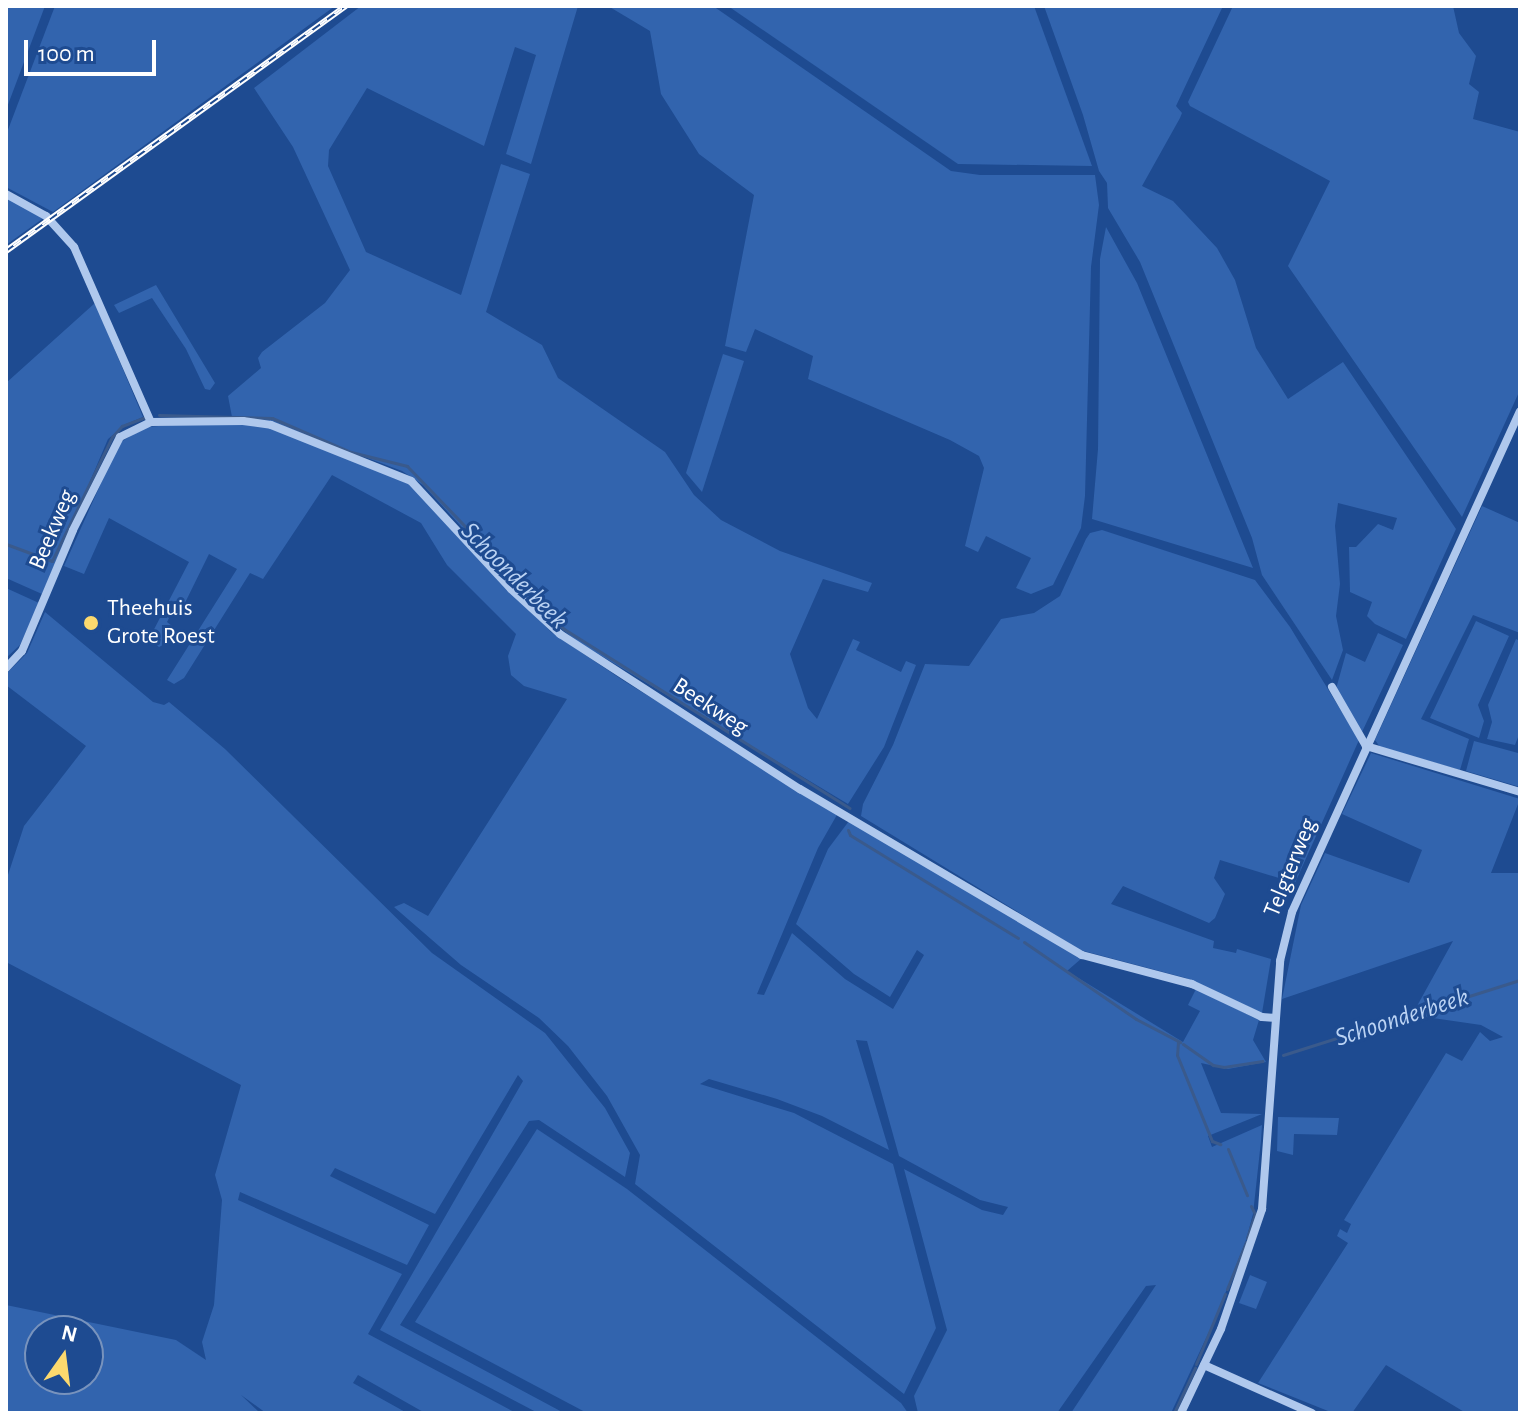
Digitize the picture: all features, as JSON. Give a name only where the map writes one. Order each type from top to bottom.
[{"type":"street","points":[[6,194],[46,216],[74,247],[151,422]]},
{"type":"street","name":"Telgterweg","points":[[1181,1413],[1221,1329],[1262,1209],[1280,961],[1292,912],[1520,411]]},
{"type":"street","name":"Beekweg","points":[[6,668],[22,651],[73,530],[112,448],[131,429],[151,422],[243,421],[271,425],[401,474],[420,487],[511,589],[560,634],[800,789],[1082,955],[1192,984],[1262,1017],[1275,1018]]},
{"type":"street","points":[[1332,687],[1366,746],[1520,792]]},
{"type":"street","points":[[1204,1365],[1312,1413]]},
{"type":"shaded area","points":[[6,6],[45,6],[6,110]]},
{"type":"shaded area","points":[[55,6],[335,6],[53,212],[6,187],[6,135]]},
{"type":"shaded area","points":[[361,6],[578,6],[531,164],[506,154],[536,55],[515,47],[484,146],[367,88],[329,150],[328,166],[366,252],[461,295],[501,164],[530,174],[486,312],[542,345],[558,378],[665,452],[694,495],[721,520],[780,551],[872,583],[868,592],[823,579],[790,654],[808,708],[817,719],[853,639],[860,642],[856,650],[901,672],[906,661],[916,665],[884,747],[848,804],[575,640],[532,603],[423,485],[402,471],[272,422],[232,417],[228,396],[261,368],[258,358],[262,352],[325,303],[350,270],[293,147],[254,88]]},
{"type":"shaded area","points":[[608,6],[713,6],[951,171],[980,175],[1095,175],[1099,205],[1091,267],[1085,496],[1081,528],[1053,585],[1031,594],[1016,588],[1031,558],[986,536],[978,552],[965,546],[984,468],[979,456],[950,440],[808,379],[813,356],[755,329],[746,352],[725,346],[754,195],[699,154],[661,94],[650,31]]},
{"type":"shaded area","points":[[728,6],[1034,6],[1092,166],[958,164]]},
{"type":"shaded area","points":[[1044,6],[1223,6],[1176,106],[1182,113],[1180,118],[1142,186],[1173,201],[1217,248],[1235,280],[1256,348],[1288,399],[1343,362],[1456,529],[1406,639],[1375,624],[1367,616],[1372,602],[1350,592],[1349,547],[1356,547],[1378,524],[1393,530],[1397,518],[1338,503],[1335,526],[1340,584],[1336,616],[1343,650],[1332,680],[1262,575],[1252,538],[1140,262],[1108,208],[1107,183],[1099,171],[1083,115]]},
{"type":"shaded area","points":[[1233,6],[1453,6],[1459,33],[1476,56],[1469,84],[1479,92],[1473,119],[1520,132],[1520,390],[1462,517],[1288,266],[1330,181],[1190,106],[1188,102]]},
{"type":"shaded area","points":[[6,197],[45,217],[6,245]]},
{"type":"shaded area","points":[[1106,227],[1137,283],[1253,568],[1092,519],[1098,449],[1100,259]]},
{"type":"shaded area","points":[[156,285],[215,383],[210,390],[205,389],[186,349],[152,298],[119,313],[114,305]]},
{"type":"shaded area","points":[[95,303],[143,417],[126,424],[108,439],[42,594],[6,578],[6,383]]},
{"type":"shaded area","points":[[723,354],[744,361],[702,492],[686,473]]},
{"type":"shaded area","points":[[197,423],[261,425],[379,468],[418,489],[551,632],[624,681],[838,813],[818,848],[757,994],[764,995],[792,933],[845,979],[893,1009],[924,955],[917,950],[890,997],[854,974],[796,924],[828,849],[849,821],[1082,958],[1067,971],[1183,1042],[1200,1011],[1188,1005],[1196,989],[1259,1020],[1253,1040],[1266,1062],[1228,1069],[1201,1063],[1221,1113],[1262,1114],[1208,1136],[1212,1147],[1262,1125],[1261,1141],[1253,1214],[1246,1240],[1216,1317],[1171,1413],[1071,1413],[1156,1285],[1146,1286],[1057,1413],[918,1413],[914,1396],[947,1330],[904,1169],[982,1210],[1003,1215],[1008,1207],[980,1200],[899,1156],[867,1041],[856,1040],[889,1150],[822,1116],[777,1099],[709,1079],[700,1084],[794,1113],[893,1164],[936,1328],[904,1394],[635,1184],[640,1155],[607,1096],[568,1046],[539,1018],[461,965],[394,907],[404,903],[428,916],[567,699],[524,686],[511,675],[508,656],[516,634],[447,565],[421,523],[332,475],[263,579],[250,573],[184,678],[174,684],[167,680],[237,569],[209,554],[180,613],[173,610],[167,622],[172,626],[165,644],[159,647],[149,639],[189,562],[109,518],[84,574],[64,566],[119,443],[146,427]]},
{"type":"shaded area","points":[[1482,506],[1520,523],[1520,633],[1473,615],[1421,719],[1469,739],[1460,770],[1380,747],[1375,740]]},
{"type":"shaded area","points":[[1102,530],[1255,580],[1290,627],[1359,740],[1295,883],[1220,860],[1214,878],[1225,894],[1215,918],[1209,923],[1123,886],[1111,904],[1214,941],[1213,948],[1236,953],[1237,949],[1271,959],[1262,1013],[1186,978],[1080,950],[861,816],[863,804],[893,745],[925,664],[969,666],[1001,619],[1034,613],[1060,596],[1086,539],[1090,533]]},
{"type":"shaded area","points":[[6,588],[39,603],[20,645],[6,658]]},
{"type":"shaded area","points":[[45,612],[153,702],[164,705],[169,702],[225,749],[432,953],[545,1033],[605,1108],[630,1153],[625,1177],[539,1120],[529,1121],[400,1325],[564,1413],[538,1413],[380,1330],[523,1081],[518,1075],[435,1214],[335,1168],[330,1176],[429,1225],[407,1265],[240,1192],[238,1200],[402,1274],[368,1334],[516,1413],[425,1413],[358,1375],[353,1383],[407,1413],[266,1413],[241,1395],[260,1413],[6,1413],[6,1305],[55,1315],[24,1315],[24,1395],[104,1395],[104,1325],[176,1340],[206,1360],[202,1342],[214,1305],[222,1200],[215,1175],[241,1085],[6,962],[6,881],[24,826],[86,746],[6,685],[7,673],[27,653]]},
{"type":"shaded area","points":[[1476,621],[1509,636],[1478,705],[1484,721],[1479,738],[1430,718]]},
{"type":"shaded area","points":[[1378,633],[1403,645],[1362,732],[1336,689],[1346,653],[1365,662]]},
{"type":"shaded area","points":[[1516,639],[1520,641],[1520,732],[1515,745],[1487,739],[1492,722],[1488,705]]},
{"type":"shaded area","points":[[1474,741],[1518,753],[1520,749],[1520,787],[1466,771]]},
{"type":"shaded area","points":[[1371,753],[1520,799],[1491,873],[1520,873],[1520,1413],[1466,1413],[1386,1365],[1352,1413],[1333,1413],[1258,1383],[1348,1243],[1337,1236],[1340,1229],[1347,1233],[1351,1224],[1344,1220],[1446,1053],[1462,1061],[1480,1032],[1490,1041],[1503,1037],[1481,1025],[1412,1015],[1453,941],[1282,999],[1301,905],[1325,853],[1409,883],[1422,850],[1342,814]]},
{"type":"shaded area","points":[[1278,1117],[1339,1118],[1337,1135],[1294,1134],[1293,1155],[1277,1151]]},
{"type":"shaded area","points":[[537,1129],[627,1189],[901,1403],[908,1413],[587,1413],[415,1322]]},
{"type":"shaded area","points":[[1250,1275],[1267,1282],[1256,1309],[1239,1303]]},
{"type":"waterway","name":"Schoonderbeek","points":[[159,415],[272,418],[351,452],[407,466],[564,629],[849,808]]},
{"type":"waterway","name":"Schoonderbeek","points":[[6,544],[52,561],[112,437],[122,426],[145,417]]},
{"type":"waterway","name":"Schoonderbeek","points":[[848,830],[850,835],[1018,938]]},
{"type":"waterway","name":"Schoonderbeek","points":[[1024,942],[1136,1019],[1180,1042]]},
{"type":"waterway","name":"Schoonderbeek","points":[[1283,1055],[1520,980]]},
{"type":"waterway","points":[[1178,1042],[1177,1055],[1212,1141],[1220,1144]]},
{"type":"waterway","name":"Schoonderbeek","points":[[1183,1044],[1213,1065],[1224,1067],[1263,1061]]},
{"type":"waterway","points":[[1228,1149],[1247,1195]]},
{"type":"waterway","points":[[1247,1238],[1255,1214],[1251,1206]]},
{"type":"waterway","points":[[1227,1289],[1246,1242]]},
{"type":"waterway","points":[[1196,1364],[1225,1294]]},
{"type":"waterway","points":[[1174,1413],[1195,1368]]},
{"type":"railway","points":[[6,251],[346,6]]},
{"type":"place","name":"Theehuis Grote Roest","points":[[91,623]]}]
